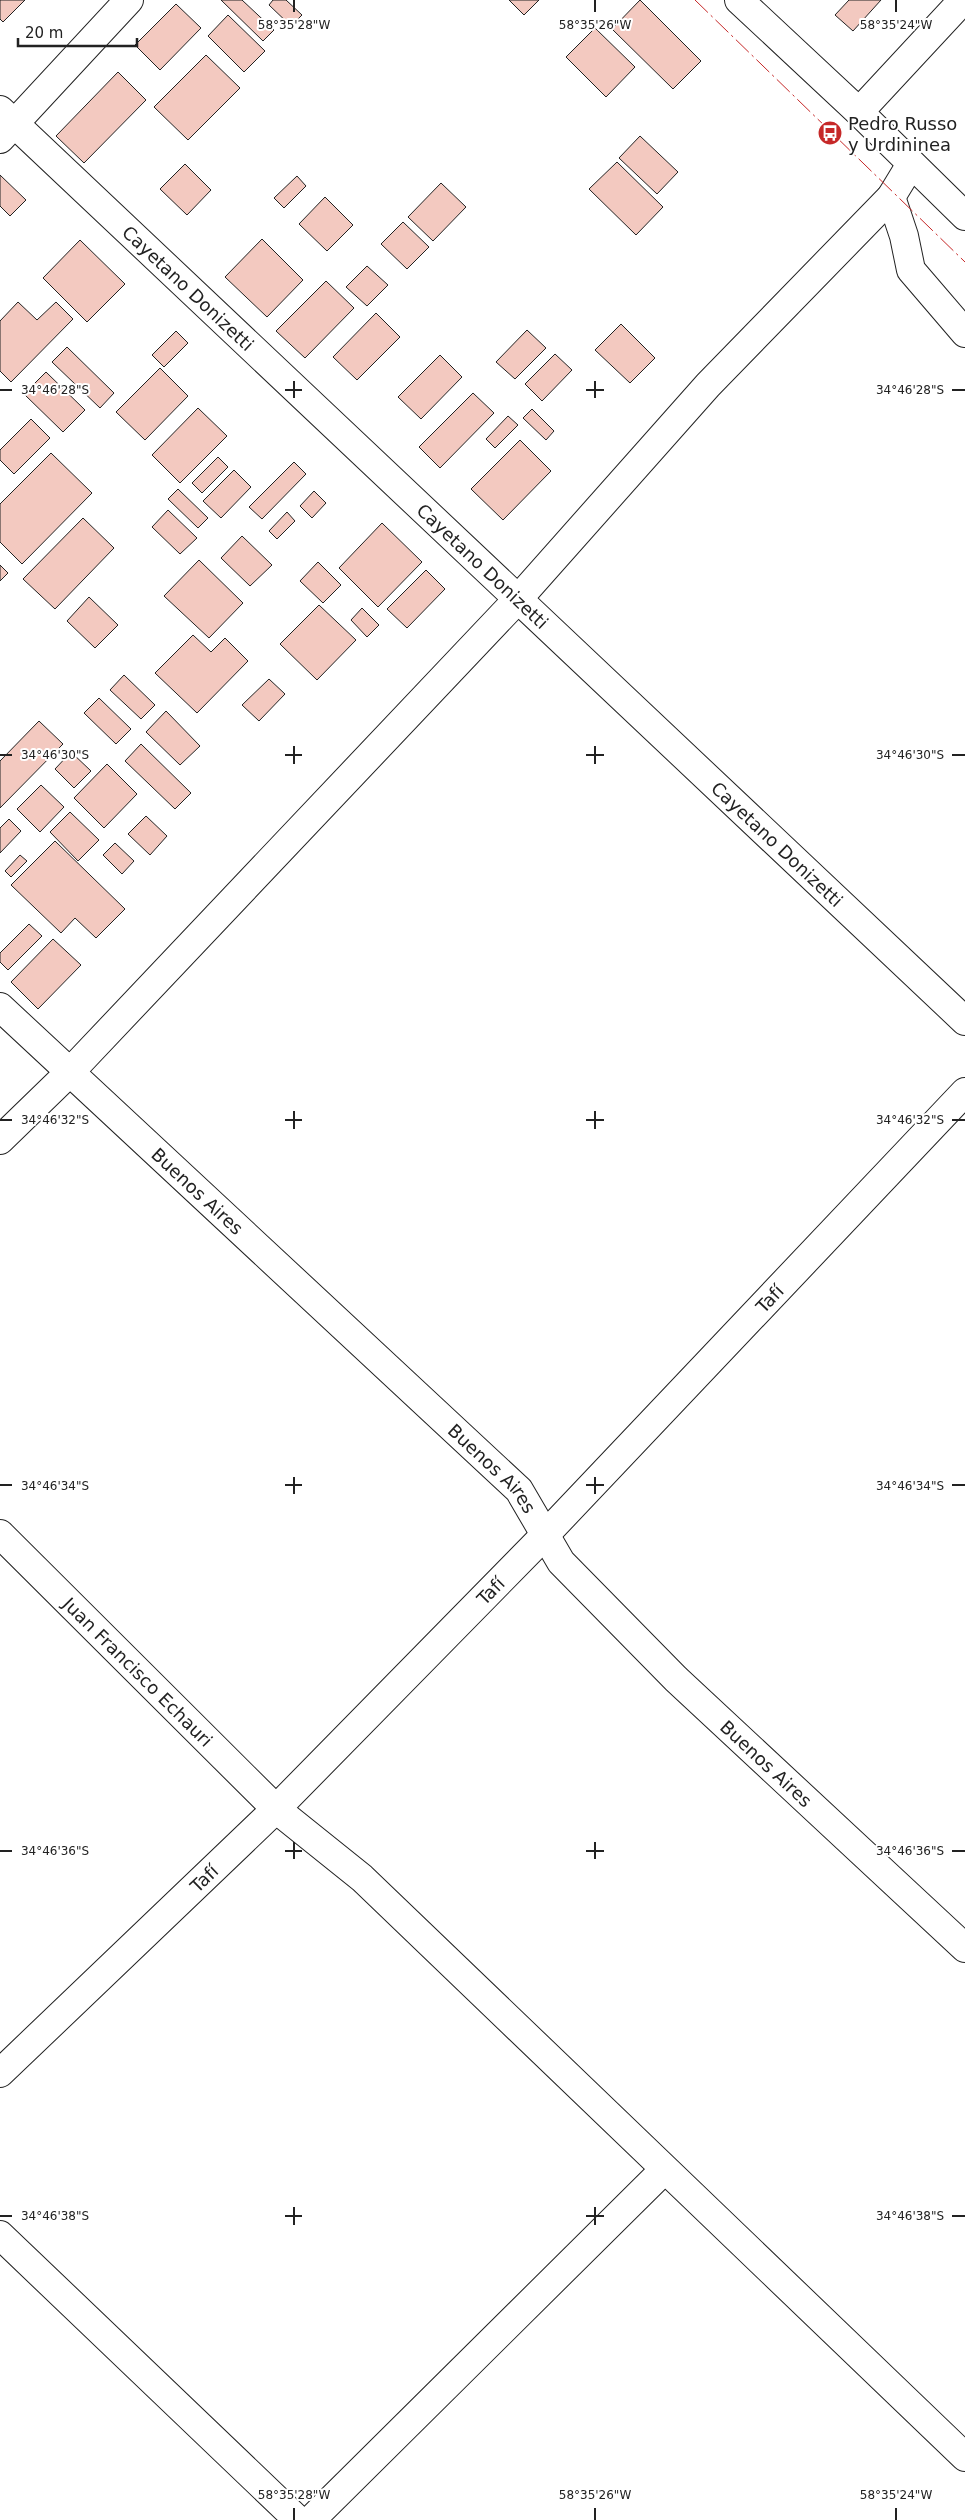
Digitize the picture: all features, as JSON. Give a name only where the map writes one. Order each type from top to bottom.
[{"type":"street","points":[[5,125],[129,0]]},
{"type":"street","points":[[739,0],[965,216]]},
{"type":"street","points":[[858,112],[963,0]]},
{"type":"street","name":"Cayetano Donizetti","points":[[5,125],[518,599],[965,1021]]},
{"type":"street","points":[[0,1140],[70,1072],[518,599],[708,385],[891,197],[911,164]]},
{"type":"street","points":[[891,197],[911,270],[965,333]]},
{"type":"street","name":"Buenos Aires","points":[[0,1007],[519,1490],[561,1562],[676,1678],[965,1948]]},
{"type":"street","name":"Tafí","points":[[0,2073],[276,1809],[545,1535],[965,1092]]},
{"type":"street","name":"Juan Francisco Echauri","points":[[0,1534],[276,1809],[362,1878],[965,2457]]},
{"type":"street","points":[[311,2520],[664,2170]]},
{"type":"street","points":[[0,2234],[298,2520]]},
{"type":"building","points":[[0,0],[25,0],[3,22],[0,19]]},
{"type":"building","points":[[221,0],[242,0],[274,30],[263,41]]},
{"type":"building","points":[[273,0],[286,0],[302,15],[291,26],[269,5]]},
{"type":"building","points":[[509,0],[539,0],[524,15]]},
{"type":"building","points":[[640,0],[701,61],[673,89],[612,29]]},
{"type":"building","points":[[849,0],[881,0],[853,31],[835,15]]},
{"type":"building","points":[[176,4],[201,28],[160,70],[135,45]]},
{"type":"building","points":[[228,15],[265,51],[244,72],[208,36]]},
{"type":"building","points":[[595,28],[635,67],[606,97],[566,57]]},
{"type":"building","points":[[206,55],[240,88],[188,140],[154,107]]},
{"type":"building","points":[[118,72],[146,100],[84,163],[56,136]]},
{"type":"building","points":[[640,136],[678,172],[657,194],[619,158]]},
{"type":"building","points":[[617,162],[663,207],[636,235],[589,189]]},
{"type":"building","points":[[185,164],[211,190],[187,215],[160,189]]},
{"type":"building","points":[[0,175],[26,200],[10,216],[0,206]]},
{"type":"building","points":[[297,176],[306,186],[284,208],[274,198]]},
{"type":"building","points":[[441,183],[466,207],[433,241],[408,217]]},
{"type":"building","points":[[325,197],[353,225],[327,251],[299,224]]},
{"type":"building","points":[[403,222],[429,247],[407,269],[381,244]]},
{"type":"building","points":[[262,239],[303,280],[267,317],[225,277]]},
{"type":"building","points":[[80,240],[125,284],[87,322],[43,278]]},
{"type":"building","points":[[367,266],[388,285],[367,306],[346,287]]},
{"type":"building","points":[[326,281],[354,308],[305,358],[276,331]]},
{"type":"building","points":[[18,302],[37,320],[56,302],[73,319],[11,382],[0,371],[0,321]]},
{"type":"building","points":[[376,313],[400,337],[357,380],[333,357]]},
{"type":"building","points":[[621,324],[655,358],[630,383],[595,350]]},
{"type":"building","points":[[527,330],[546,348],[515,379],[496,362]]},
{"type":"building","points":[[176,331],[188,343],[164,367],[152,355]]},
{"type":"building","points":[[67,347],[114,393],[100,408],[52,362]]},
{"type":"building","points":[[555,354],[572,370],[542,401],[525,384]]},
{"type":"building","points":[[440,355],[462,377],[421,419],[398,397]]},
{"type":"building","points":[[160,368],[188,396],[145,440],[116,412]]},
{"type":"building","points":[[46,372],[85,410],[63,432],[24,394]]},
{"type":"building","points":[[473,393],[494,413],[440,468],[419,447]]},
{"type":"building","points":[[198,408],[227,436],[180,483],[152,455]]},
{"type":"building","points":[[532,409],[554,431],[546,440],[523,418]]},
{"type":"building","points":[[508,416],[518,425],[495,448],[486,439]]},
{"type":"building","points":[[31,419],[50,438],[14,474],[0,460],[0,450]]},
{"type":"building","points":[[520,440],[551,471],[503,520],[471,489]]},
{"type":"building","points":[[51,453],[92,493],[22,564],[0,542],[0,504]]},
{"type":"building","points":[[218,457],[228,467],[202,493],[192,483]]},
{"type":"building","points":[[294,462],[306,474],[262,519],[249,507]]},
{"type":"building","points":[[234,470],[251,487],[221,518],[203,501]]},
{"type":"building","points":[[178,489],[208,518],[198,528],[168,499]]},
{"type":"building","points":[[314,491],[326,503],[312,518],[300,506]]},
{"type":"building","points":[[168,510],[197,538],[180,554],[152,527]]},
{"type":"building","points":[[287,512],[295,521],[277,539],[269,531]]},
{"type":"building","points":[[83,518],[114,548],[55,609],[23,579]]},
{"type":"building","points":[[382,523],[422,562],[378,607],[339,568]]},
{"type":"building","points":[[242,536],[272,565],[250,586],[221,558]]},
{"type":"building","points":[[199,560],[243,603],[209,638],[164,596]]},
{"type":"building","points":[[318,562],[341,585],[323,603],[300,581]]},
{"type":"building","points":[[0,565],[8,573],[0,581]]},
{"type":"building","points":[[426,570],[445,589],[407,628],[387,609]]},
{"type":"building","points":[[89,597],[118,625],[95,648],[67,621]]},
{"type":"building","points":[[319,605],[356,640],[317,680],[280,644]]},
{"type":"building","points":[[362,608],[379,625],[367,637],[351,620]]},
{"type":"building","points":[[193,635],[211,652],[225,638],[248,661],[197,713],[155,673]]},
{"type":"building","points":[[124,675],[155,705],[141,719],[110,690]]},
{"type":"building","points":[[269,679],[285,694],[259,721],[242,705]]},
{"type":"building","points":[[99,698],[131,729],[116,744],[84,713]]},
{"type":"building","points":[[166,711],[200,746],[180,765],[146,732]]},
{"type":"building","points":[[39,721],[63,744],[0,808],[0,761]]},
{"type":"building","points":[[141,744],[191,793],[175,809],[125,761]]},
{"type":"building","points":[[71,752],[91,771],[74,788],[55,769]]},
{"type":"building","points":[[107,764],[137,794],[104,828],[74,798]]},
{"type":"building","points":[[41,785],[64,807],[40,832],[17,809]]},
{"type":"building","points":[[70,812],[99,840],[78,861],[50,832]]},
{"type":"building","points":[[146,816],[167,836],[150,855],[128,834]]},
{"type":"building","points":[[9,819],[21,831],[0,853],[0,828]]},
{"type":"building","points":[[55,841],[125,909],[96,938],[75,918],[61,933],[11,885]]},
{"type":"building","points":[[115,843],[134,861],[122,874],[103,855]]},
{"type":"building","points":[[20,855],[27,861],[11,877],[5,871]]},
{"type":"building","points":[[29,924],[42,936],[8,970],[0,962],[0,953]]},
{"type":"building","points":[[53,939],[81,965],[38,1009],[11,982]]},
{"type":"power","points":[[695,0],[965,262]]},
{"type":"place","name":"Pedro Russo y Urdininea","points":[[830,133]]}]
